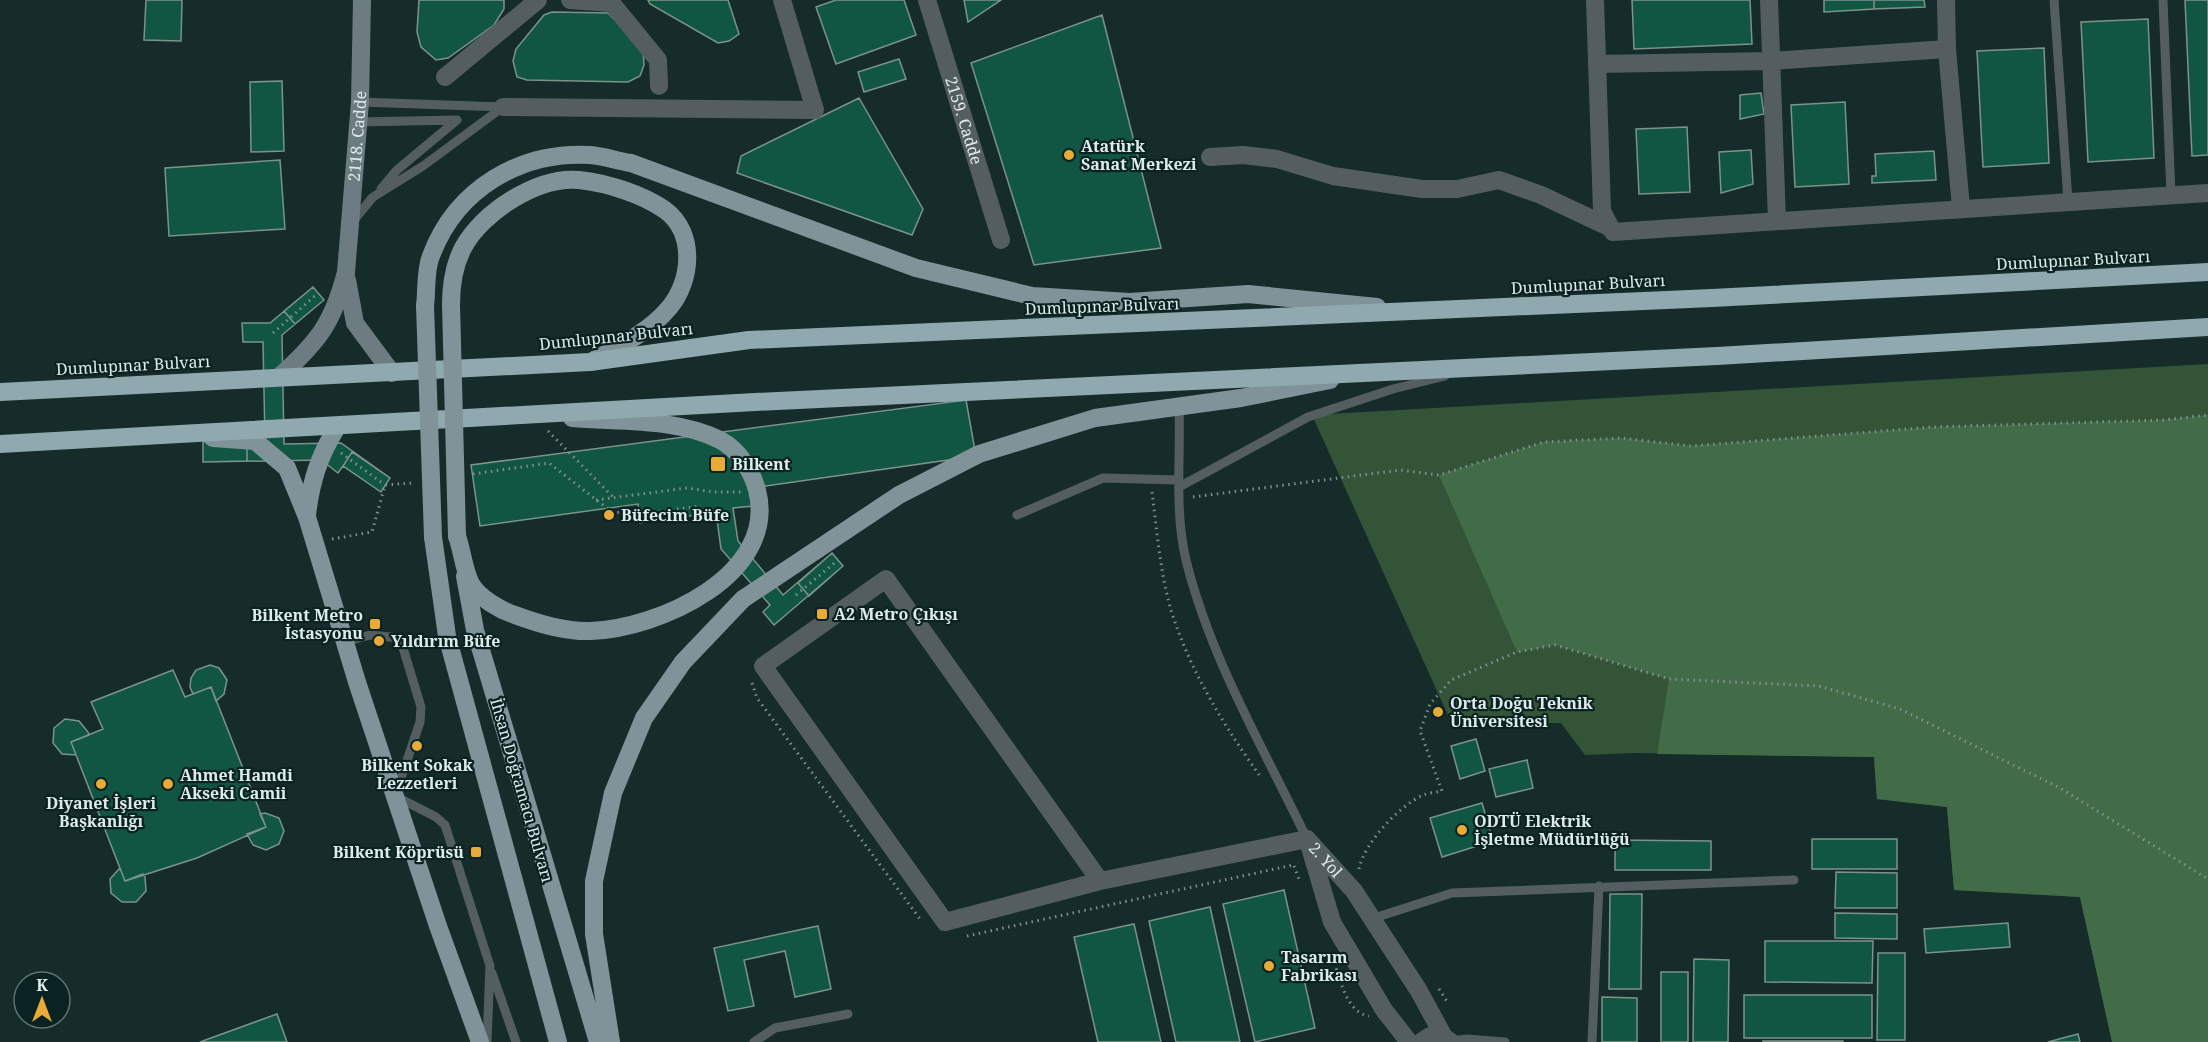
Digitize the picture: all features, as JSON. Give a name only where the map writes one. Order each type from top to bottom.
[{"type":"highway","name":"Dumlupınar Bulvarı","points":[[0,392],[590,362],[749,340],[1855,291],[2208,272]]},
{"type":"highway","points":[[0,444],[532,415],[1473,369],[2208,327]]},
{"type":"main road","points":[[558,1042],[447,636],[433,537],[425,306],[430,258],[448,222],[476,189],[531,160],[590,155],[631,163],[916,268],[1032,296],[1130,302],[1248,294],[1421,311]]},
{"type":"main road","points":[[532,415],[672,426],[699,432],[722,441],[737,453],[754,478],[759,497],[759,513],[752,546],[733,570],[711,589],[683,607],[652,621],[591,631],[557,628],[505,612],[488,601],[471,585],[458,536],[451,282],[463,248],[488,216],[534,187],[578,180],[609,186],[666,211],[685,237],[688,267],[679,292],[664,313],[642,331],[590,362]]},
{"type":"main road","points":[[611,1042],[594,934],[594,892],[613,793],[644,718],[683,662],[743,599],[899,495],[980,454],[1095,418],[1241,398],[1365,373]]},
{"type":"main road","points":[[307,517],[310,484],[321,452],[337,427]]},
{"type":"main road","points":[[172,434],[255,441],[287,468],[307,517],[395,796],[480,1042]]},
{"type":"main road","name":"İhsan Doğramacı Bulvarı","points":[[458,536],[475,630],[598,1042]]},
{"type":"street","name":"2118. Cadde","points":[[346,272],[359,122],[362,0]]},
{"type":"street","points":[[445,77],[538,0]]},
{"type":"street","points":[[570,0],[610,1],[658,60],[659,86]]},
{"type":"street","points":[[503,107],[815,110],[782,0]]},
{"type":"street","name":"2159. Cadde","points":[[927,0],[1000,240]]},
{"type":"street","points":[[1595,0],[1602,211],[1613,232],[2208,193]]},
{"type":"street","points":[[1769,0],[1777,221]]},
{"type":"street","points":[[1946,0],[1947,49],[1961,208]]},
{"type":"street","points":[[1597,64],[1771,61],[1947,49]]},
{"type":"street","points":[[1210,158],[1242,155],[1277,159],[1333,176],[1422,189],[1457,189],[1499,180],[1540,195],[1611,228]]},
{"type":"street","points":[[346,272],[348,296],[355,323],[392,373]]},
{"type":"street","points":[[280,376],[317,341],[336,304],[346,272]]},
{"type":"street","points":[[1100,881],[886,579],[763,666],[945,922],[1100,881],[1307,839]]},
{"type":"street","name":"2. Yol","points":[[1307,839],[1354,891],[1448,1040]]},
{"type":"street","name":"2. Yol","points":[[1307,839],[1332,921],[1384,1010],[1409,1042]]},
{"type":"street","points":[[1420,1042],[1430,1036],[1448,1040]]},
{"type":"lane","points":[[2054,0],[2068,201]]},
{"type":"lane","points":[[2163,0],[2171,195]]},
{"type":"lane","points":[[360,102],[503,107]]},
{"type":"lane","points":[[373,197],[423,166],[503,107]]},
{"type":"lane","points":[[352,221],[397,170],[457,120],[359,122]]},
{"type":"lane","points":[[1017,515],[1103,478],[1179,483],[1308,417],[1393,389],[1473,369]]},
{"type":"lane","points":[[1179,405],[1179,499],[1186,559],[1213,645],[1307,839]]},
{"type":"lane","points":[[345,642],[370,635],[400,638],[421,707],[420,722],[395,796],[436,817],[445,825],[516,1042]]},
{"type":"lane","points":[[1371,919],[1452,893],[1794,880]]},
{"type":"lane","points":[[1592,1042],[1599,886]]},
{"type":"lane","points":[[487,1042],[490,966]]},
{"type":"lane","points":[[754,1042],[775,1028],[848,1014]]},
{"type":"lane","points":[[1448,1040],[1505,1042]]},
{"type":"path","points":[[273,333],[318,293]]},
{"type":"path","points":[[532,415],[614,498]]},
{"type":"path","points":[[1179,499],[1400,470],[1439,475],[1544,442],[1622,438],[1691,446],[1933,427],[2163,420],[2208,416]]},
{"type":"path","points":[[340,452],[386,485]]},
{"type":"path","points":[[596,501],[687,488],[713,492],[746,492]]},
{"type":"path","points":[[639,514],[701,506]]},
{"type":"path","points":[[796,595],[838,560]]},
{"type":"path","points":[[1354,891],[1360,861],[1387,821],[1424,795],[1442,791],[1420,730],[1430,704],[1451,680],[1516,652],[1555,645],[1670,679],[1819,686],[1900,709],[2060,788],[2208,879]]},
{"type":"path","points":[[751,680],[757,699],[916,917],[925,922]]},
{"type":"path","points":[[964,935],[985,934],[1293,865]]},
{"type":"green space","points":[[2208,364],[2208,1042],[2112,1042],[2080,897],[1954,890],[1947,807],[1877,799],[1874,757],[1634,753],[1585,755],[1561,723],[1452,724],[1312,415]]},
{"type":"green space","points":[[2208,415],[2208,1042],[2112,1042],[2080,897],[1954,890],[1947,807],[1877,799],[1874,757],[1657,754],[1669,679],[1555,645],[1517,652],[1439,475],[1544,442],[1621,438],[1691,446],[1933,427],[2163,420]]},
{"type":"building","points":[[146,0],[182,0],[181,41],[144,40]]},
{"type":"building","points":[[419,0],[504,0],[504,9],[494,25],[448,58],[436,60],[421,47],[417,32]]},
{"type":"building","points":[[648,0],[728,0],[739,34],[729,41],[718,43],[650,4]]},
{"type":"building","points":[[836,0],[904,0],[916,35],[836,64],[816,7]]},
{"type":"building","points":[[964,0],[1001,0],[968,22]]},
{"type":"building","points":[[1632,0],[1750,0],[1752,44],[1634,49]]},
{"type":"building","points":[[1824,0],[1874,0],[1874,9],[1824,12]]},
{"type":"building","points":[[1874,0],[1924,0],[1925,7],[1874,9]]},
{"type":"building","points":[[2185,0],[2208,0],[2208,155],[2192,156]]},
{"type":"building","points":[[552,12],[608,13],[643,49],[644,65],[640,76],[628,82],[527,80],[517,77],[513,61],[516,49],[544,15]]},
{"type":"building","name":"Atatürk Sanat Merkezi","points":[[1102,15],[1161,248],[1034,265],[971,63]]},
{"type":"building","points":[[2148,19],[2154,158],[2088,162],[2081,22]]},
{"type":"building","points":[[2044,48],[2049,163],[1983,167],[1977,51]]},
{"type":"building","points":[[899,59],[906,79],[864,92],[858,72]]},
{"type":"building","points":[[282,81],[284,151],[251,152],[250,82]]},
{"type":"building","points":[[1761,93],[1764,114],[1740,119],[1740,95]]},
{"type":"building","points":[[859,98],[923,209],[912,235],[737,173],[741,156]]},
{"type":"building","points":[[1845,102],[1849,184],[1795,187],[1791,105]]},
{"type":"building","points":[[1687,127],[1690,192],[1639,194],[1636,129]]},
{"type":"building","points":[[1751,150],[1753,184],[1721,193],[1719,152]]},
{"type":"building","points":[[1934,151],[1936,180],[1872,183],[1872,176],[1876,176],[1875,154]]},
{"type":"building","points":[[280,160],[285,229],[169,236],[165,168]]},
{"type":"building","points":[[313,287],[324,300],[282,335],[284,444],[341,443],[390,478],[381,492],[343,466],[338,473],[321,460],[203,462],[203,442],[265,441],[263,342],[243,342],[242,323],[270,323]]},
{"type":"building","points":[[313,287],[324,300],[295,324],[284,311]]},
{"type":"building","points":[[966,400],[976,456],[751,488],[753,506],[733,508],[738,541],[783,595],[832,553],[843,566],[774,625],[763,612],[770,605],[721,549],[716,512],[640,523],[638,504],[480,526],[471,465]]},
{"type":"building","points":[[247,441],[247,461],[203,462],[203,442]]},
{"type":"building","points":[[352,452],[390,478],[381,492],[343,466]]},
{"type":"building","points":[[832,553],[843,566],[809,596],[798,583]]},
{"type":"building","points":[[210,665],[219,668],[227,680],[224,694],[216,701],[211,687],[193,694],[190,687],[191,678],[196,670]]},
{"type":"building","name":"Ahmet Hamdi Akseki Camii","points":[[173,670],[185,697],[211,687],[266,827],[197,858],[125,881],[71,742],[103,729],[91,702]]},
{"type":"building","points":[[65,719],[79,721],[89,735],[71,742],[76,755],[62,754],[53,743],[54,728]]},
{"type":"building","points":[[1476,739],[1485,771],[1460,779],[1451,746]]},
{"type":"building","points":[[1527,760],[1533,788],[1496,797],[1489,769]]},
{"type":"building","name":"ODTÜ Elektrik İşletme Müdürlüğü","points":[[1482,803],[1493,841],[1442,857],[1430,818]]},
{"type":"building","points":[[265,813],[279,818],[284,831],[279,844],[266,850],[253,845],[247,834],[266,827],[260,814]]},
{"type":"building","points":[[1812,839],[1897,839],[1897,869],[1812,869]]},
{"type":"building","points":[[1615,840],[1711,841],[1711,870],[1615,870]]},
{"type":"building","points":[[120,868],[125,881],[143,874],[145,877],[146,891],[136,902],[122,902],[111,893],[110,879]]},
{"type":"building","points":[[1836,872],[1897,873],[1897,908],[1835,908]]},
{"type":"building","name":"Tasarım Fabrikası","points":[[1284,890],[1315,1028],[1255,1042],[1223,904]]},
{"type":"building","points":[[1610,894],[1642,894],[1641,989],[1609,989]]},
{"type":"building","points":[[1210,907],[1240,1042],[1176,1042],[1149,921]]},
{"type":"building","points":[[1835,913],[1897,914],[1897,939],[1835,938]]},
{"type":"building","points":[[2008,923],[2010,947],[1926,953],[1924,929]]},
{"type":"building","points":[[1134,924],[1161,1042],[1098,1042],[1074,937]]},
{"type":"building","points":[[818,926],[831,989],[795,997],[785,951],[744,960],[754,1006],[728,1011],[714,948]]},
{"type":"building","points":[[1765,941],[1873,941],[1872,983],[1765,982]]},
{"type":"building","points":[[1878,953],[1905,953],[1905,1040],[1877,1040]]},
{"type":"building","points":[[1694,959],[1729,960],[1728,1042],[1693,1042]]},
{"type":"building","points":[[1661,972],[1688,972],[1688,1042],[1661,1042]]},
{"type":"building","points":[[1744,995],[1872,995],[1872,1038],[1744,1038]]},
{"type":"building","points":[[1602,997],[1637,998],[1637,1042],[1602,1042]]},
{"type":"building","points":[[277,1014],[287,1042],[200,1042]]},
{"type":"building","points":[[2078,1034],[2080,1042],[2048,1042]]},
{"type":"building","points":[[1843,1041],[1843,1042],[1763,1042]]},
{"type":"place","name":"Atatürk Sanat Merkezi","points":[[1069,155]]},
{"type":"place","name":"Bilkent","points":[[718,464]]},
{"type":"place","name":"Büfecim Büfe","points":[[609,515]]},
{"type":"place","name":"A2 Metro Çıkışı","points":[[822,614]]},
{"type":"place","name":"Bilkent Metro İstasyonu","points":[[375,624]]},
{"type":"place","name":"Yıldırım Büfe","points":[[379,641]]},
{"type":"place","name":"Orta Doğu Teknik Üniversitesi","points":[[1438,712]]},
{"type":"place","name":"Bilkent Sokak Lezzetleri","points":[[417,746]]},
{"type":"place","name":"Diyanet İşleri Başkanlığı","points":[[101,784]]},
{"type":"place","name":"Ahmet Hamdi Akseki Camii","points":[[168,784]]},
{"type":"place","name":"ODTÜ Elektrik İşletme Müdürlüğü","points":[[1462,830]]},
{"type":"place","name":"Bilkent Köprüsü","points":[[476,852]]},
{"type":"place","name":"Tasarım Fabrikası","points":[[1269,966]]}]
